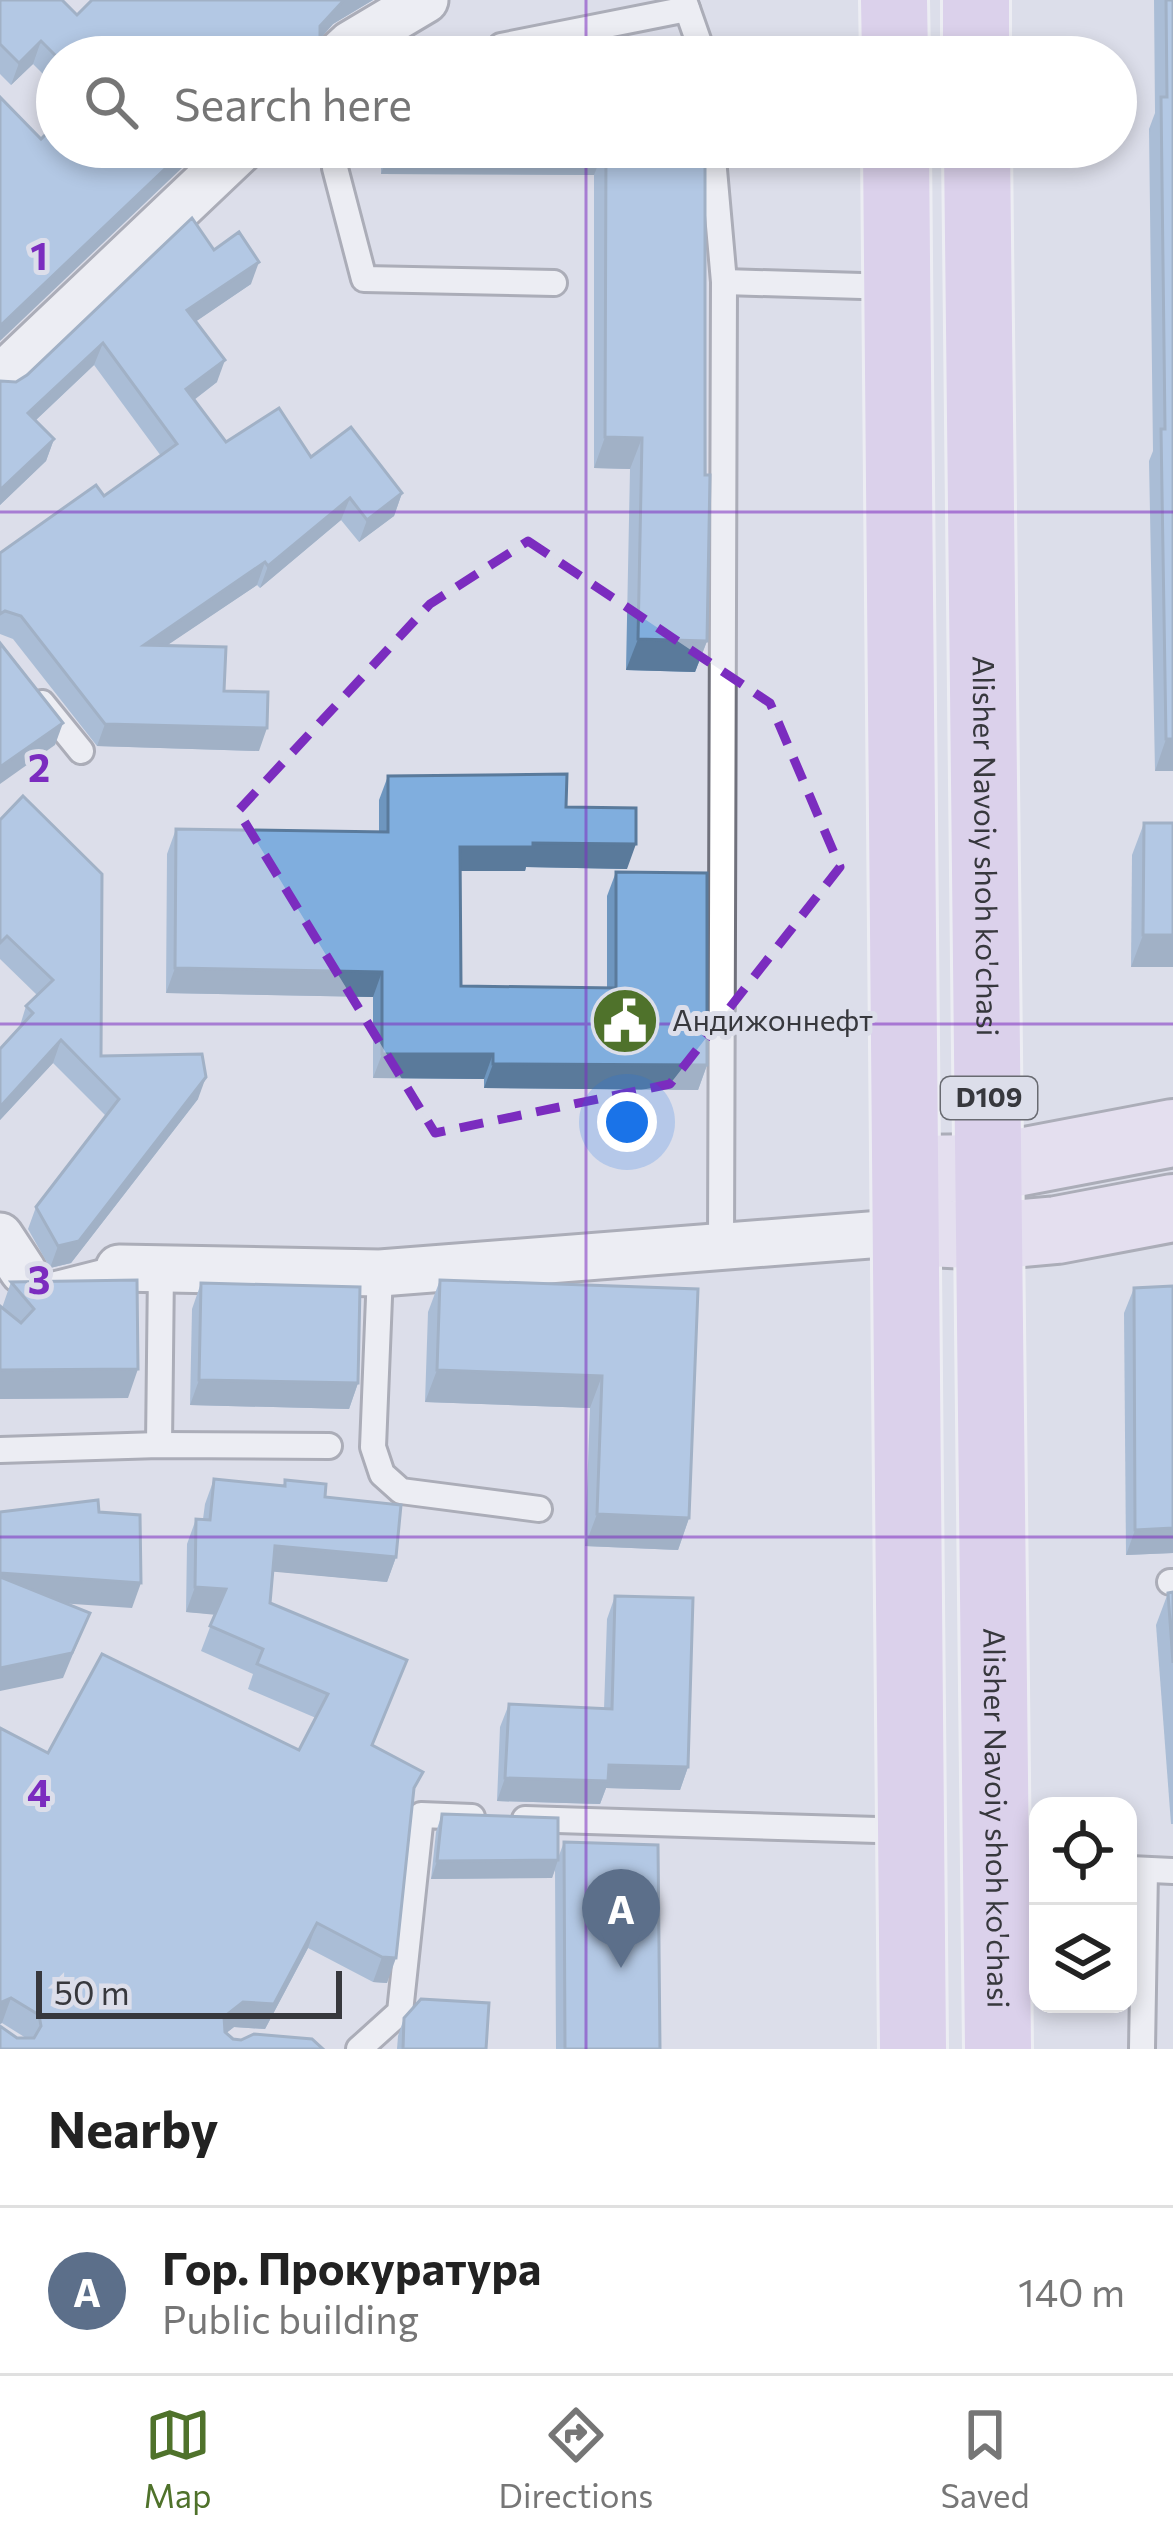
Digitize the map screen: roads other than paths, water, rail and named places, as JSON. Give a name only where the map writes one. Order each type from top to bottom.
[{"type":"main road","points":[[894,0],[895,36]]},
{"type":"main road","points":[[976,0],[976,36]]},
{"type":"main road","name":"D109","points":[[896,168],[913,2049]]},
{"type":"main road","name":"Alisher Navoiy shoh ko'chasi","points":[[977,168],[990,1236],[1017,1864],[998,2049]]},
{"type":"main road","points":[[908,1201],[989,1168],[1173,1133]]},
{"type":"main road","points":[[908,1201],[990,1236],[1057,1230],[1173,1208]]},
{"type":"street","points":[[371,36],[425,0]]},
{"type":"street","points":[[0,378],[221,168]]},
{"type":"street","points":[[140,1268],[380,1273],[721,1247],[908,1201]]},
{"type":"lane","points":[[544,36],[686,4],[697,36]]},
{"type":"lane","points":[[335,168],[364,279],[554,283]]},
{"type":"lane","points":[[714,168],[724,283],[721,1247]]},
{"type":"lane","points":[[724,283],[897,286]]},
{"type":"lane","points":[[27,683],[81,751]]},
{"type":"lane","points":[[12,1253],[39,1284],[140,1268],[159,1445]]},
{"type":"lane","points":[[380,1273],[373,1448],[382,1474],[401,1491],[538,1509]]},
{"type":"lane","points":[[0,1450],[329,1446]]},
{"type":"lane","points":[[359,2049],[400,2012],[421,1816],[913,1831]]},
{"type":"lane","points":[[1137,1870],[1173,1871]]},
{"type":"lane","points":[[1137,1900],[1142,2049]]},
{"type":"place","name":"Андижоннефт","points":[[625,1021]]},
{"type":"place","name":"Гор. Прокуратура","points":[[621,1968]]}]
